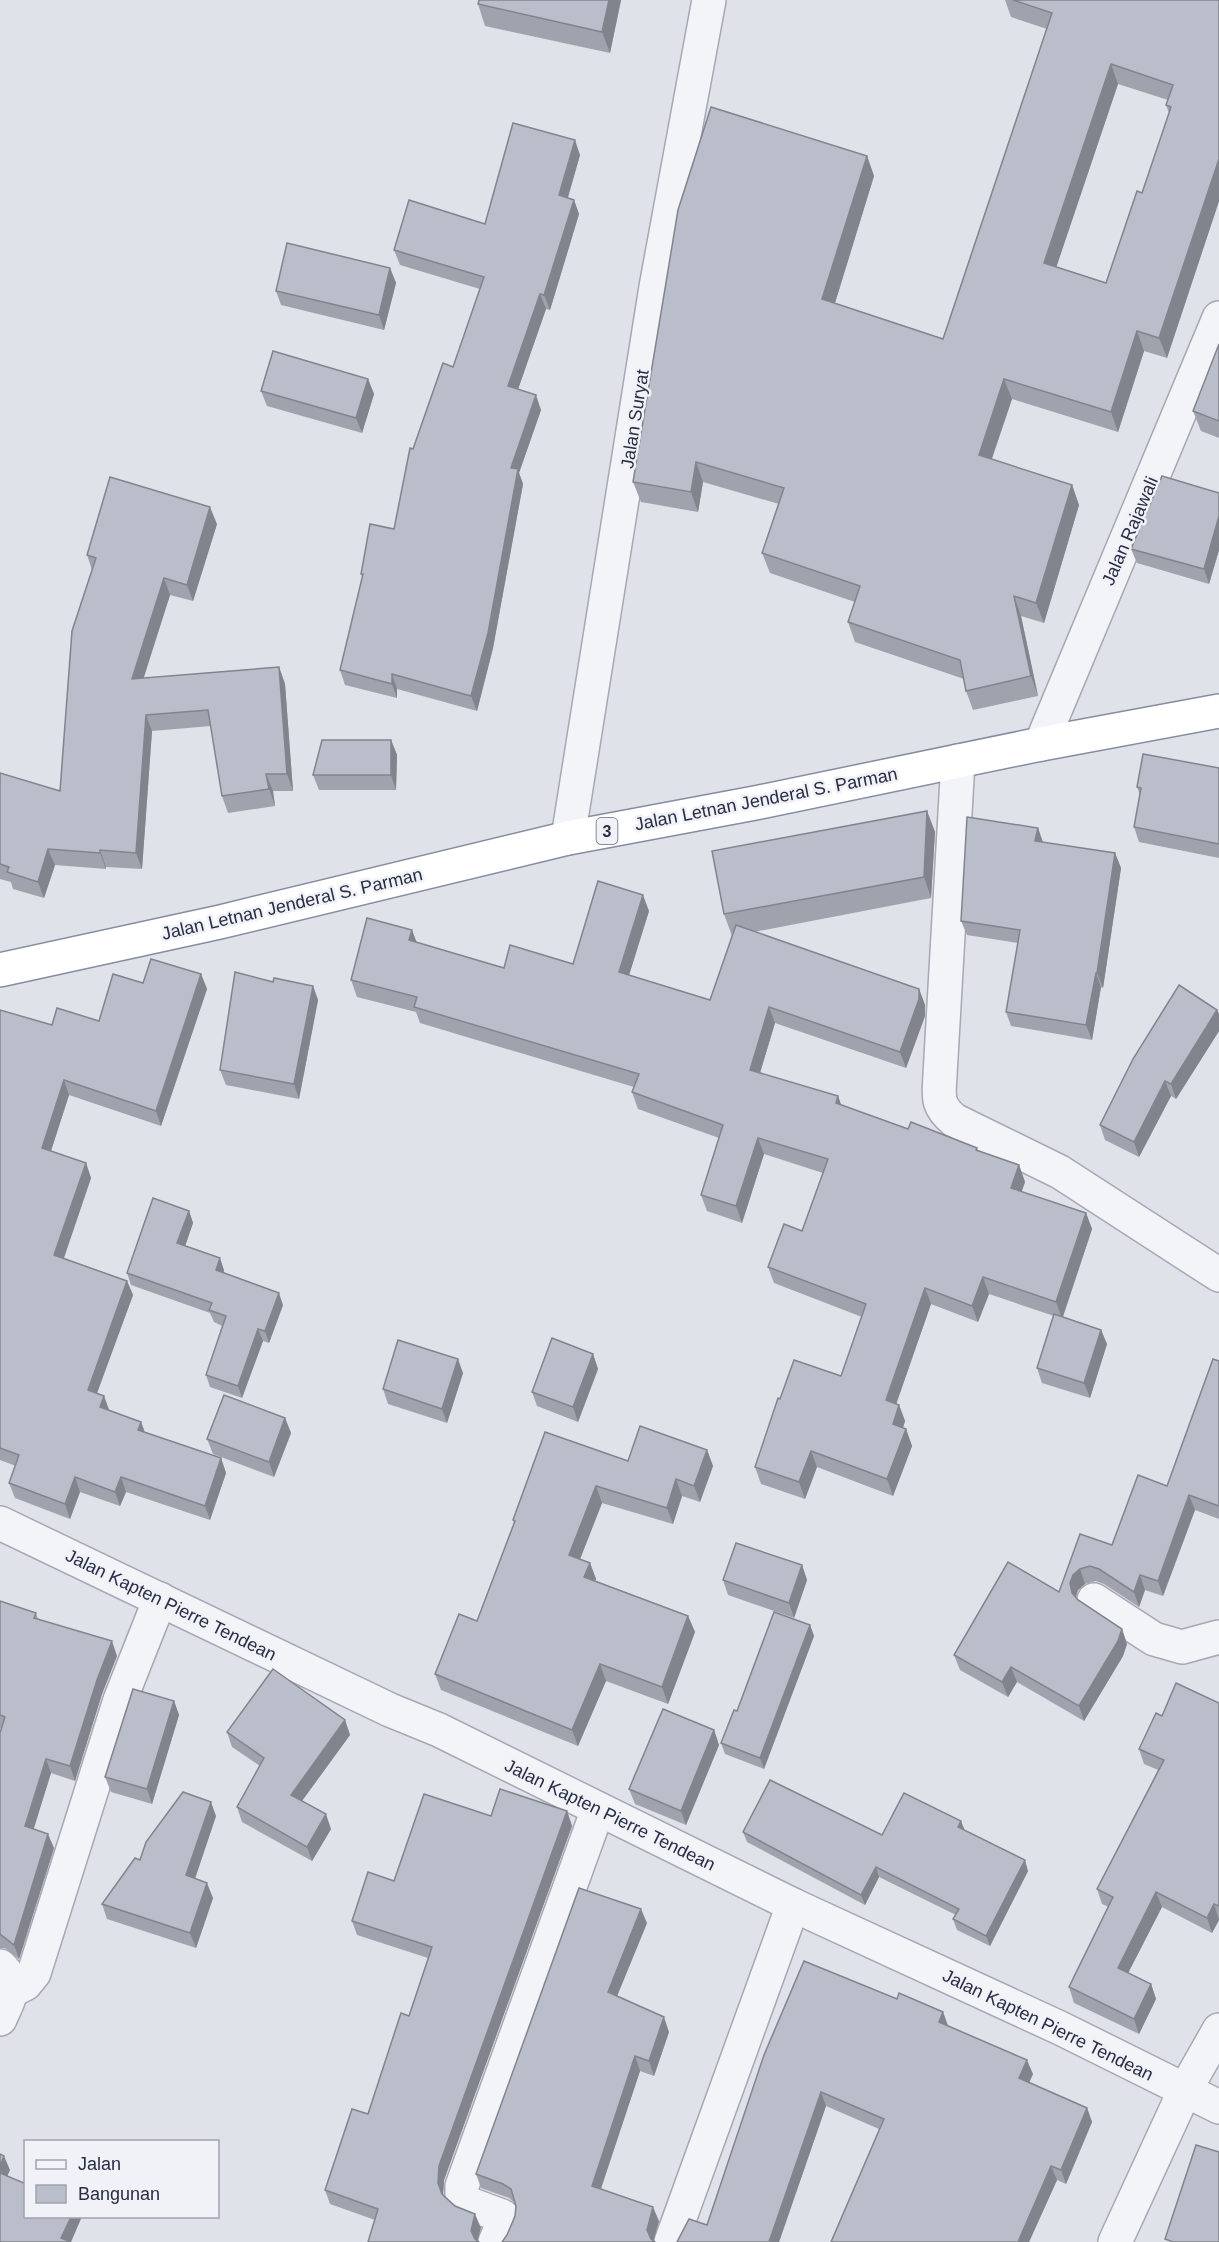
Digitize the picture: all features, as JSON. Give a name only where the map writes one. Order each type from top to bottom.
[{"type":"highway","name":"Jalan Letnan Jenderal S. Parman","points":[[0,970],[232,920],[568,838],[1219,711]]},
{"type":"street","name":"Jalan Suryat","points":[[568,838],[656,287],[709,0]]},
{"type":"street","name":"Jalan Rajawali","points":[[1041,744],[1219,318]]},
{"type":"street","points":[[958,761],[940,1104],[954,1120],[1060,1172],[1219,1275]]},
{"type":"street","name":"Jalan Kapten Pierre Tendean","points":[[0,1523],[390,1710],[439,1730],[793,1905],[1060,2028],[1219,2107]]},
{"type":"street","points":[[4,1992],[25,1984],[34,1972],[120,1700],[160,1599]]},
{"type":"street","points":[[1094,1600],[1154,1640],[1182,1647],[1219,1636]]},
{"type":"street","points":[[495,2242],[504,2223],[502,2216],[467,2203],[462,2197],[462,2186],[598,1809]]},
{"type":"street","points":[[671,2242],[793,1905]]},
{"type":"street","points":[[1115,2242],[1185,2090],[1219,2030]]},
{"type":"building","points":[[479,0],[609,0],[602,32],[478,4]]},
{"type":"building","points":[[1013,0],[1219,0],[1219,159],[1159,338],[1137,331],[1111,412],[1004,379],[979,455],[1072,485],[1036,603],[1014,596],[1031,676],[966,691],[960,660],[848,622],[860,586],[762,553],[784,488],[696,462],[691,492],[633,482],[678,210],[711,107],[867,156],[822,299],[943,339],[1052,13]],"holes":[[[1111,64],[1173,85],[1166,105],[1171,107],[1142,193],[1137,191],[1106,283],[1044,263]]]},
{"type":"building","points":[[513,123],[575,140],[559,195],[574,200],[544,295],[540,294],[508,386],[536,395],[511,468],[518,469],[488,633],[471,696],[392,674],[392,684],[340,670],[363,574],[361,574],[370,524],[394,529],[410,448],[413,449],[443,363],[453,367],[484,277],[394,250],[409,200],[485,224]]},
{"type":"building","points":[[287,243],[390,268],[379,315],[276,291]]},
{"type":"building","points":[[1219,344],[1219,421],[1193,411]]},
{"type":"building","points":[[273,351],[368,379],[356,418],[261,391]]},
{"type":"building","points":[[1162,476],[1219,493],[1219,516],[1204,569],[1131,549]]},
{"type":"building","points":[[110,477],[210,507],[187,585],[164,578],[132,679],[279,667],[287,774],[266,774],[269,789],[222,796],[208,710],[146,715],[136,853],[48,849],[38,882],[7,872],[9,867],[0,864],[0,773],[60,791],[72,631],[96,558],[87,555]]},
{"type":"building","points":[[322,740],[391,740],[391,775],[313,775]]},
{"type":"building","points":[[1143,754],[1219,768],[1219,844],[1134,827],[1141,788],[1137,787]]},
{"type":"building","points":[[927,811],[924,877],[724,914],[712,851]]},
{"type":"building","points":[[967,817],[1038,828],[1035,841],[1115,853],[1097,973],[1086,1025],[1006,1012],[1020,930],[961,921]]},
{"type":"building","points":[[598,881],[643,895],[619,972],[710,1000],[736,925],[919,989],[919,999],[900,1052],[769,1007],[750,1070],[838,1096],[836,1103],[908,1129],[911,1122],[977,1148],[976,1150],[1019,1165],[1011,1188],[1086,1213],[1056,1302],[983,1277],[972,1306],[925,1288],[886,1400],[899,1405],[893,1424],[906,1429],[887,1479],[811,1451],[799,1482],[755,1467],[778,1398],[780,1399],[794,1360],[841,1376],[866,1304],[768,1267],[784,1224],[802,1231],[828,1159],[758,1138],[736,1206],[701,1195],[723,1125],[632,1092],[639,1074],[414,1007],[417,997],[351,980],[367,918],[412,930],[409,940],[504,968],[510,945],[573,964]]},
{"type":"building","points":[[151,959],[201,974],[156,1111],[64,1080],[42,1148],[86,1163],[54,1255],[127,1281],[88,1390],[104,1396],[100,1407],[141,1422],[138,1430],[221,1458],[205,1506],[121,1477],[115,1492],[75,1477],[65,1504],[9,1483],[19,1455],[0,1448],[0,1010],[52,1025],[57,1008],[99,1021],[113,974],[143,983]]},
{"type":"building","points":[[235,972],[273,982],[274,978],[313,986],[294,1084],[220,1070]]},
{"type":"building","points":[[1179,985],[1217,1010],[1171,1084],[1165,1081],[1134,1142],[1100,1125],[1133,1059]]},
{"type":"building","points":[[153,1198],[189,1211],[177,1243],[220,1258],[216,1270],[279,1293],[265,1331],[258,1329],[238,1386],[206,1375],[226,1316],[209,1310],[212,1303],[127,1273]]},
{"type":"building","points":[[1054,1314],[1101,1330],[1084,1383],[1037,1368]]},
{"type":"building","points":[[552,1338],[593,1354],[573,1407],[532,1392]]},
{"type":"building","points":[[398,1340],[458,1359],[442,1409],[383,1389]]},
{"type":"building","points":[[1213,1359],[1219,1361],[1219,1506],[1189,1495],[1158,1581],[1140,1575],[1134,1592],[1099,1569],[1090,1566],[1080,1569],[1073,1575],[1070,1583],[1072,1593],[1078,1600],[1122,1629],[1118,1641],[1079,1706],[1011,1667],[1002,1682],[954,1655],[1008,1562],[1059,1592],[1080,1534],[1112,1545],[1138,1475],[1167,1486]]},
{"type":"building","points":[[224,1395],[285,1418],[269,1462],[207,1439]]},
{"type":"building","points":[[640,1426],[707,1450],[694,1486],[676,1479],[667,1508],[596,1486],[569,1555],[590,1563],[584,1577],[688,1616],[662,1687],[600,1664],[572,1730],[435,1674],[459,1614],[477,1621],[515,1521],[513,1520],[545,1432],[628,1461]]},
{"type":"building","points":[[736,1543],[802,1565],[789,1603],[723,1580]]},
{"type":"building","points":[[0,1601],[36,1613],[34,1618],[112,1641],[70,1766],[46,1759],[25,1826],[48,1834],[14,1945],[0,1934],[0,1733],[5,1717],[0,1715]]},
{"type":"building","points":[[774,1612],[810,1625],[760,1758],[721,1743],[734,1710],[737,1711]]},
{"type":"building","points":[[273,1669],[345,1720],[291,1795],[326,1814],[307,1847],[237,1807],[264,1758],[227,1732]]},
{"type":"building","points":[[1176,1683],[1219,1703],[1219,1906],[1214,1904],[1207,1918],[1156,1892],[1118,1968],[1151,1984],[1134,2019],[1069,1987],[1113,1897],[1097,1889],[1164,1760],[1139,1749],[1156,1713],[1162,1716]]},
{"type":"building","points":[[133,1689],[174,1701],[147,1789],[105,1777]]},
{"type":"building","points":[[663,1709],[714,1730],[681,1811],[629,1789]]},
{"type":"building","points":[[770,1780],[882,1835],[904,1793],[961,1821],[958,1827],[1025,1860],[986,1936],[953,1919],[959,1909],[876,1867],[861,1895],[743,1832]]},
{"type":"building","points":[[500,1789],[567,1811],[439,2166],[438,2183],[442,2194],[455,2206],[475,2214],[471,2231],[479,2242],[368,2242],[378,2209],[325,2190],[352,2109],[368,2114],[401,2013],[409,2016],[432,1947],[352,1921],[368,1872],[394,1881],[424,1794],[491,1816]]},
{"type":"building","points":[[183,1792],[211,1802],[186,1875],[207,1883],[190,1933],[102,1904],[135,1858],[140,1860],[146,1842]]},
{"type":"building","points":[[579,1888],[641,1909],[608,1992],[664,2017],[649,2061],[635,2056],[592,2186],[653,2207],[647,2230],[655,2242],[502,2242],[515,2216],[516,2206],[511,2189],[476,2174]]},
{"type":"building","points":[[804,1961],[897,1999],[899,1993],[943,2012],[939,2022],[1027,2060],[1019,2078],[1087,2108],[1061,2170],[1051,2166],[1018,2242],[831,2242],[884,2119],[821,2092],[769,2242],[677,2242],[689,2219],[707,2225],[764,2055]]},
{"type":"building","points":[[1196,2145],[1219,2152],[1219,2242],[1173,2242],[1165,2239]]},
{"type":"building","points":[[0,2154],[4,2156],[0,2166]]},
{"type":"building","points":[[0,2173],[24,2183],[24,2218],[71,2218],[61,2238],[71,2242],[0,2242]]}]
